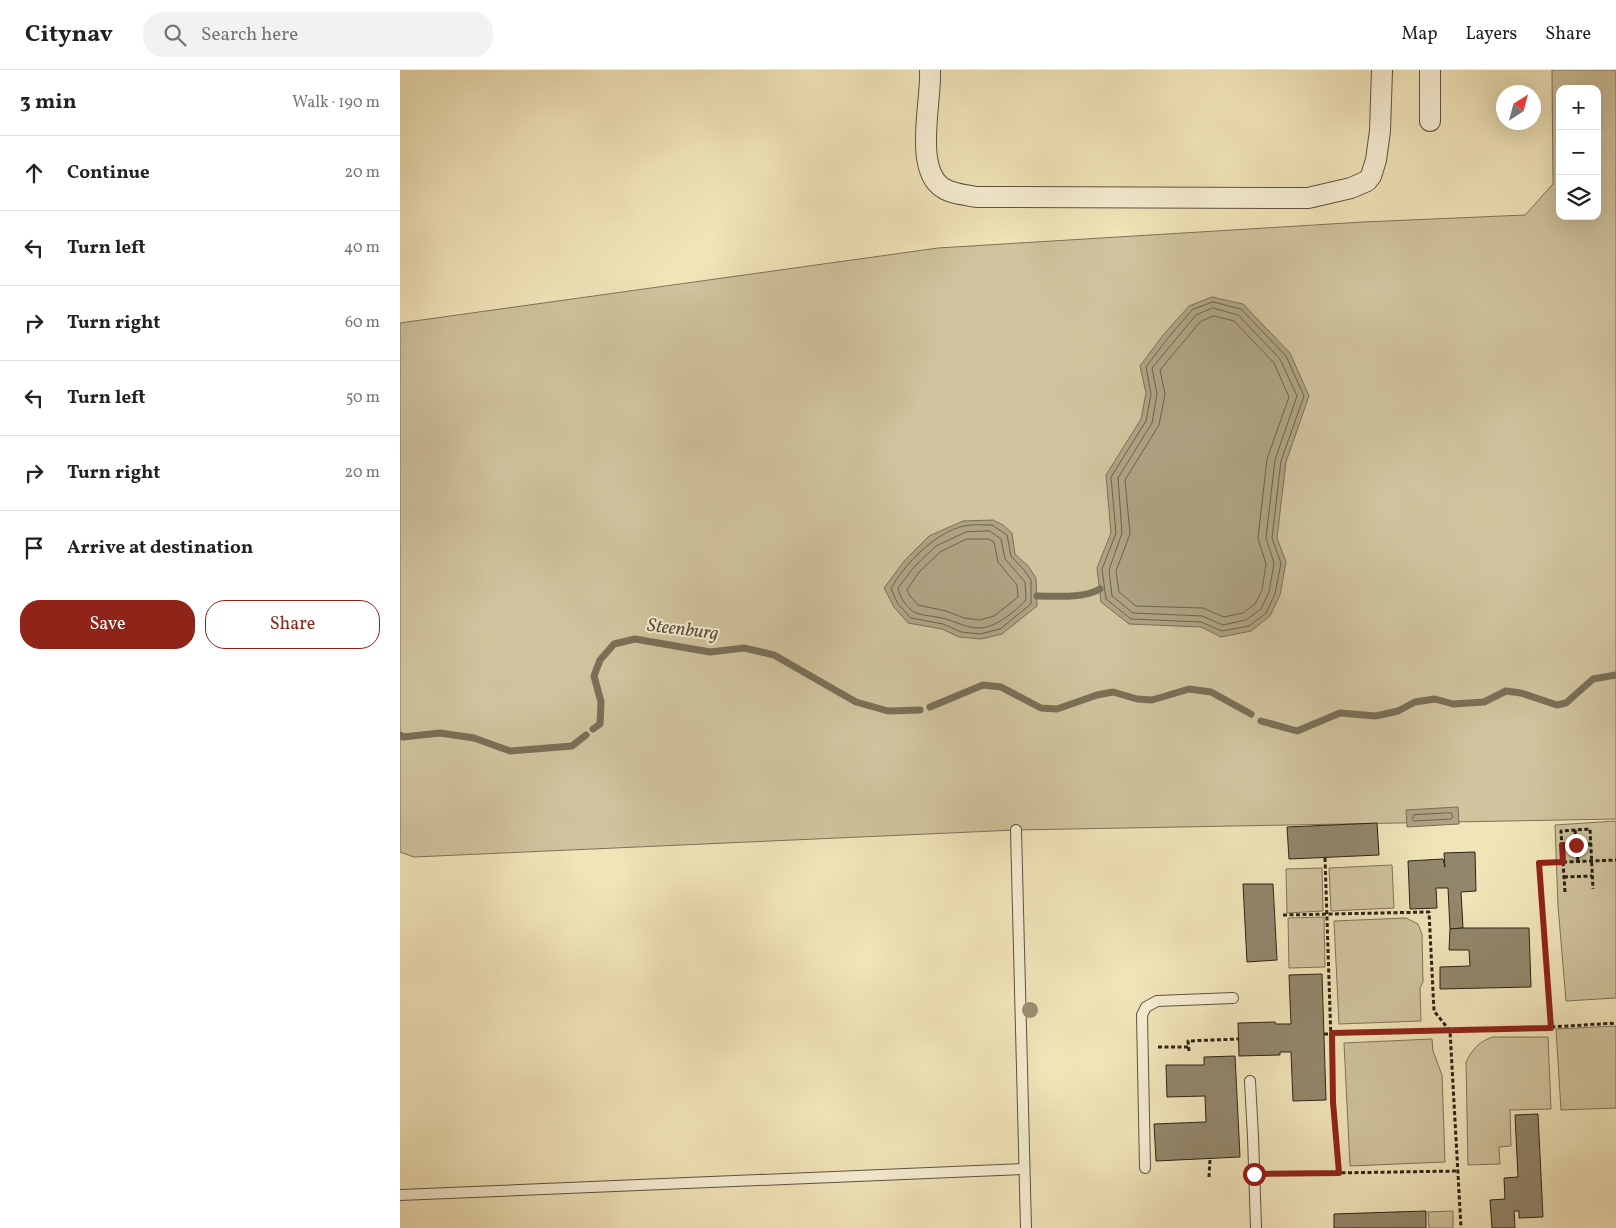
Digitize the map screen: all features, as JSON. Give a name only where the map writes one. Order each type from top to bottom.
[{"type":"street","points":[[930,70],[926,144],[928,167],[934,179],[943,188],[977,197],[1308,198],[1351,188],[1367,181],[1371,176],[1378,149],[1382,70]]},
{"type":"street","points":[[1430,70],[1430,120]]},
{"type":"lane","points":[[1016,830],[1026,1228]]},
{"type":"lane","points":[[1145,1168],[1142,1016],[1146,1007],[1157,1001],[1233,998]]},
{"type":"lane","points":[[1250,1081],[1256,1228]]},
{"type":"lane","points":[[400,1195],[1024,1169]]},
{"type":"path","points":[[1565,892],[1561,831],[1575,830],[1590,829],[1593,890]]},
{"type":"path","points":[[1575,830],[1578,861]]},
{"type":"path","points":[[1562,845],[1591,844]]},
{"type":"path","points":[[1324,858],[1332,1033],[1333,1102],[1339,1173]]},
{"type":"path","points":[[1551,1028],[1539,863],[1616,860]]},
{"type":"path","points":[[1564,877],[1592,876]]},
{"type":"path","points":[[1283,916],[1429,912],[1434,1012],[1450,1031],[1461,1228]]},
{"type":"path","points":[[1324,1034],[1551,1028],[1616,1023]]},
{"type":"path","points":[[1142,1047],[1189,1049],[1188,1041],[1238,1039]]},
{"type":"path","points":[[1209,1177],[1210,1159]]},
{"type":"path","points":[[1254,1174],[1458,1171]]},
{"type":"shaded area","points":[[1552,70],[1616,70],[1616,819],[1016,830],[414,857],[400,852],[400,323],[938,248],[1363,222],[1525,215],[1553,184]]},
{"type":"shaded area","points":[[1616,821],[1616,998],[1566,1001],[1558,906],[1555,825]]},
{"type":"shaded area","points":[[1392,865],[1394,908],[1331,911],[1329,868]]},
{"type":"shaded area","points":[[1322,868],[1323,911],[1287,913],[1286,869]]},
{"type":"shaded area","points":[[1324,917],[1325,967],[1289,968],[1288,918]]},
{"type":"shaded area","points":[[1406,918],[1418,924],[1422,934],[1423,982],[1420,988],[1421,1021],[1339,1024],[1334,921]]},
{"type":"shaded area","points":[[1616,1026],[1616,1108],[1561,1110],[1556,1029]]},
{"type":"shaded area","points":[[1493,1037],[1548,1037],[1551,1109],[1510,1110],[1511,1146],[1499,1147],[1500,1164],[1468,1165],[1466,1062],[1476,1046]]},
{"type":"shaded area","points":[[1432,1039],[1433,1051],[1442,1075],[1445,1162],[1350,1166],[1344,1043]]},
{"type":"shaded area","points":[[1453,1211],[1453,1228],[1429,1228],[1428,1212]]},
{"type":"water","points":[[1212,297],[1243,304],[1290,353],[1309,396],[1286,462],[1277,538],[1286,562],[1280,595],[1270,616],[1251,631],[1221,637],[1201,627],[1129,624],[1101,602],[1097,568],[1111,533],[1106,475],[1141,419],[1146,393],[1140,366],[1164,334],[1189,306]]},
{"type":"water","points":[[993,520],[1003,525],[1012,533],[1015,554],[1028,566],[1036,578],[1037,606],[1002,634],[981,639],[959,637],[942,629],[908,623],[894,607],[884,588],[905,560],[929,536],[963,521]]},
{"type":"water","points":[[1458,807],[1459,824],[1407,827],[1406,810]]},
{"type":"building","points":[[1377,823],[1379,855],[1289,859],[1287,827]]},
{"type":"building","points":[[1475,852],[1476,891],[1461,892],[1463,928],[1450,929],[1448,888],[1436,888],[1437,908],[1410,909],[1408,861],[1443,859],[1445,867],[1444,853]]},
{"type":"building","points":[[1243,884],[1273,884],[1277,960],[1247,962]]},
{"type":"building","points":[[1529,928],[1531,987],[1440,989],[1440,967],[1470,966],[1469,950],[1449,950],[1450,929]]},
{"type":"building","points":[[1322,974],[1326,1100],[1293,1101],[1291,1052],[1280,1052],[1280,1055],[1239,1056],[1238,1023],[1275,1022],[1276,1024],[1291,1024],[1289,975]]},
{"type":"building","points":[[1235,1056],[1240,1157],[1156,1161],[1154,1124],[1206,1122],[1205,1096],[1167,1097],[1166,1065],[1204,1065],[1204,1057]]},
{"type":"building","points":[[1538,1114],[1543,1217],[1519,1218],[1519,1211],[1514,1211],[1515,1228],[1492,1228],[1490,1200],[1505,1199],[1504,1178],[1518,1177],[1515,1115]]},
{"type":"building","points":[[1426,1211],[1426,1228],[1334,1228],[1334,1214]]},
{"type":"waterway","points":[[1037,596],[1077,596],[1100,589]]},
{"type":"waterway","name":"Steenburg","points":[[593,729],[600,724],[601,702],[594,676],[600,660],[614,644],[635,639],[710,652],[744,648],[774,655],[856,702],[888,711],[920,710]]},
{"type":"waterway","name":"Steenburg","points":[[1261,721],[1297,731],[1340,713],[1376,716],[1398,711],[1415,702],[1435,699],[1453,704],[1484,702],[1506,691],[1521,693],[1557,705],[1566,703],[1593,679],[1616,675]]},
{"type":"waterway","name":"Steenburg","points":[[930,707],[983,685],[1001,687],[1041,708],[1057,709],[1097,695],[1113,692],[1137,699],[1152,700],[1189,689],[1211,692],[1251,714]]},
{"type":"waterway","name":"Steenburg","points":[[400,735],[403,737],[440,733],[474,738],[510,751],[572,746],[586,735]]},
{"type":"route","points":[[1254,1174],[1339,1173],[1333,1102],[1332,1033],[1551,1028],[1539,863],[1563,862],[1562,845],[1576,845]]}]
